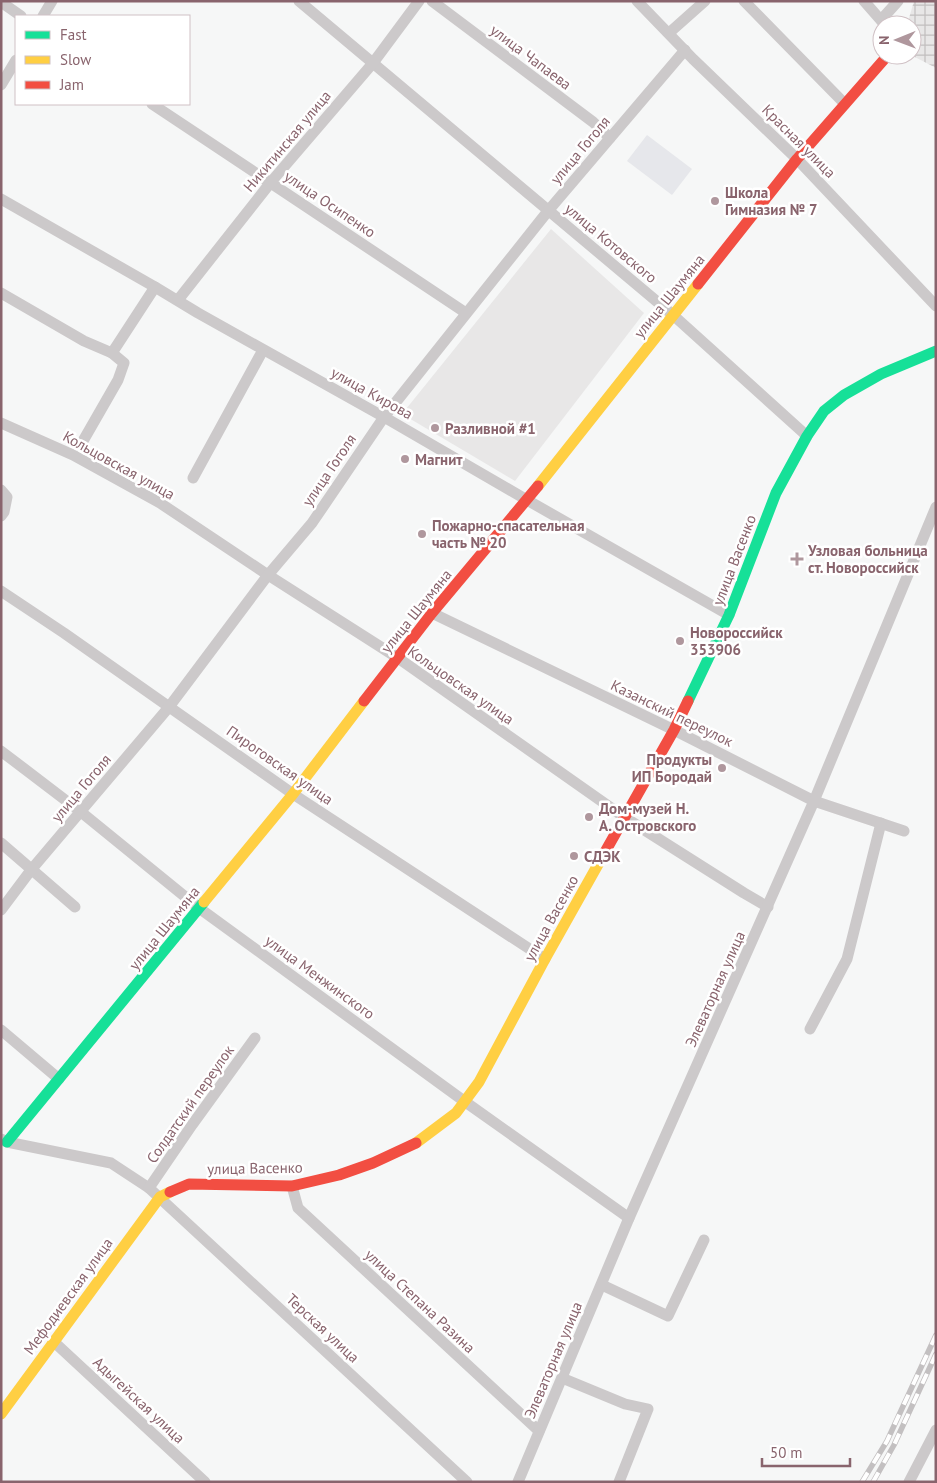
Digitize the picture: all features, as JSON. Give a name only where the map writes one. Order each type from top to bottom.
[{"type":"main road","name":"улица Шаумяна","points":[[4,1140],[59,1079],[293,794],[432,613],[527,500],[797,159],[879,65]]},
{"type":"main road","name":"улица Васенко","points":[[160,1197],[189,1184],[292,1186],[339,1175],[373,1163],[417,1143],[456,1113],[479,1082],[545,959],[674,730],[729,615],[776,493],[807,436],[824,411],[844,395],[881,374],[936,351]]},
{"type":"main road","name":"Мефодиевская улица","points":[[2,1412],[160,1197]]},
{"type":"street","points":[[44,15],[52,1]]},
{"type":"street","name":"улица Котовского","points":[[300,1],[673,315],[807,436]]},
{"type":"street","name":"Никитинская улица","points":[[178,300],[271,182],[373,63],[419,1]]},
{"type":"street","name":"улица Чапаева","points":[[432,1],[592,122],[610,138]]},
{"type":"street","name":"Красная улица","points":[[637,1],[797,159],[936,306]]},
{"type":"street","points":[[669,34],[705,1]]},
{"type":"street","points":[[744,1],[845,104]]},
{"type":"street","points":[[864,1],[876,15]]},
{"type":"street","points":[[888,15],[898,1]]},
{"type":"street","points":[[1,2],[20,15]]},
{"type":"street","name":"улица Гоголя","points":[[1,910],[32,870],[169,707],[268,575],[312,523],[384,417],[548,211],[685,50]]},
{"type":"street","points":[[1,85],[15,62]]},
{"type":"street","name":"улица Осипенко","points":[[154,105],[466,314]]},
{"type":"street","name":"улица Кирова","points":[[1,199],[729,615]]},
{"type":"street","points":[[112,353],[155,287]]},
{"type":"street","points":[[1,293],[84,341],[112,353],[124,363],[118,380],[83,441]]},
{"type":"street","points":[[193,478],[263,350]]},
{"type":"street","name":"Кольцовская улица","points":[[1,423],[73,455],[160,503],[398,658],[624,817],[768,907]]},
{"type":"street","points":[[1,516],[4,512],[4,494]]},
{"type":"street","name":"Элеваторная улица","points":[[518,1482],[629,1218],[814,801],[936,507]]},
{"type":"street","name":"Пироговская улица","points":[[1,591],[293,794],[545,959]]},
{"type":"street","name":"Казанский переулок","points":[[432,613],[674,730],[814,801],[904,831]]},
{"type":"street","name":"улица Менжинского","points":[[1,751],[81,812],[200,908],[464,1101],[629,1218]]},
{"type":"street","points":[[810,1029],[846,960],[881,823]]},
{"type":"street","points":[[1,843],[75,907]]},
{"type":"street","points":[[1,1030],[59,1079]]},
{"type":"street","name":"Солдатский переулок","points":[[150,1188],[192,1124],[255,1038]]},
{"type":"street","points":[[4,1140],[111,1163],[150,1188],[160,1197]]},
{"type":"street","name":"улица Степана Разина","points":[[292,1186],[298,1208],[539,1431]]},
{"type":"street","name":"Терская улица","points":[[160,1197],[467,1482]]},
{"type":"street","points":[[602,1285],[668,1316],[704,1240]]},
{"type":"street","name":"Адыгейская улица","points":[[53,1341],[205,1482]]},
{"type":"street","points":[[562,1378],[625,1404],[648,1409],[619,1482]]},
{"type":"street","points":[[909,1482],[936,1430]]},
{"type":"shaded area","points":[[914,1],[936,1],[936,68],[922,61],[922,15],[910,15]]},
{"type":"shaded area","points":[[647,135],[692,169],[672,195],[627,161]]},
{"type":"shaded area","points":[[551,229],[644,313],[515,481],[402,414]]},
{"type":"railway","points":[[862,1482],[887,1441],[936,1335]]},
{"type":"railway","points":[[873,1482],[894,1445],[936,1354]]},
{"type":"traffic: fast","points":[[688,701],[729,615],[776,493],[807,436],[824,411],[844,395],[881,374],[936,351]]},
{"type":"traffic: fast","points":[[7,1142],[204,902]]},
{"type":"traffic: slow","points":[[538,486],[698,284]]},
{"type":"traffic: slow","points":[[204,902],[293,794],[364,701]]},
{"type":"traffic: slow","points":[[416,1143],[456,1113],[479,1082],[605,852]]},
{"type":"traffic: slow","points":[[1,1414],[160,1197],[170,1192]]},
{"type":"traffic: jam","points":[[698,284],[797,159],[879,65]]},
{"type":"traffic: jam","points":[[364,701],[432,613],[538,486]]},
{"type":"traffic: jam","points":[[605,852],[674,730],[688,701]]},
{"type":"traffic: jam","points":[[170,1192],[189,1184],[292,1186],[339,1175],[373,1163],[416,1143]]},
{"type":"place","name":"Школа Гимназия № 7","points":[[715,201]]},
{"type":"place","name":"Разливной #1","points":[[435,428]]},
{"type":"place","name":"Магнит","points":[[405,459]]},
{"type":"place","name":"Пожарно-спасательная часть № 20","points":[[422,534]]},
{"type":"place","name":"Узловая больница ст. Новороссийск","points":[[797,559]]},
{"type":"place","name":"Новороссийск 353906","points":[[680,641]]},
{"type":"place","name":"Продукты ИП Бородай","points":[[722,768]]},
{"type":"place","name":"Дом-музей Н. А. Островского","points":[[589,817]]},
{"type":"place","name":"СДЭК","points":[[574,856]]}]
